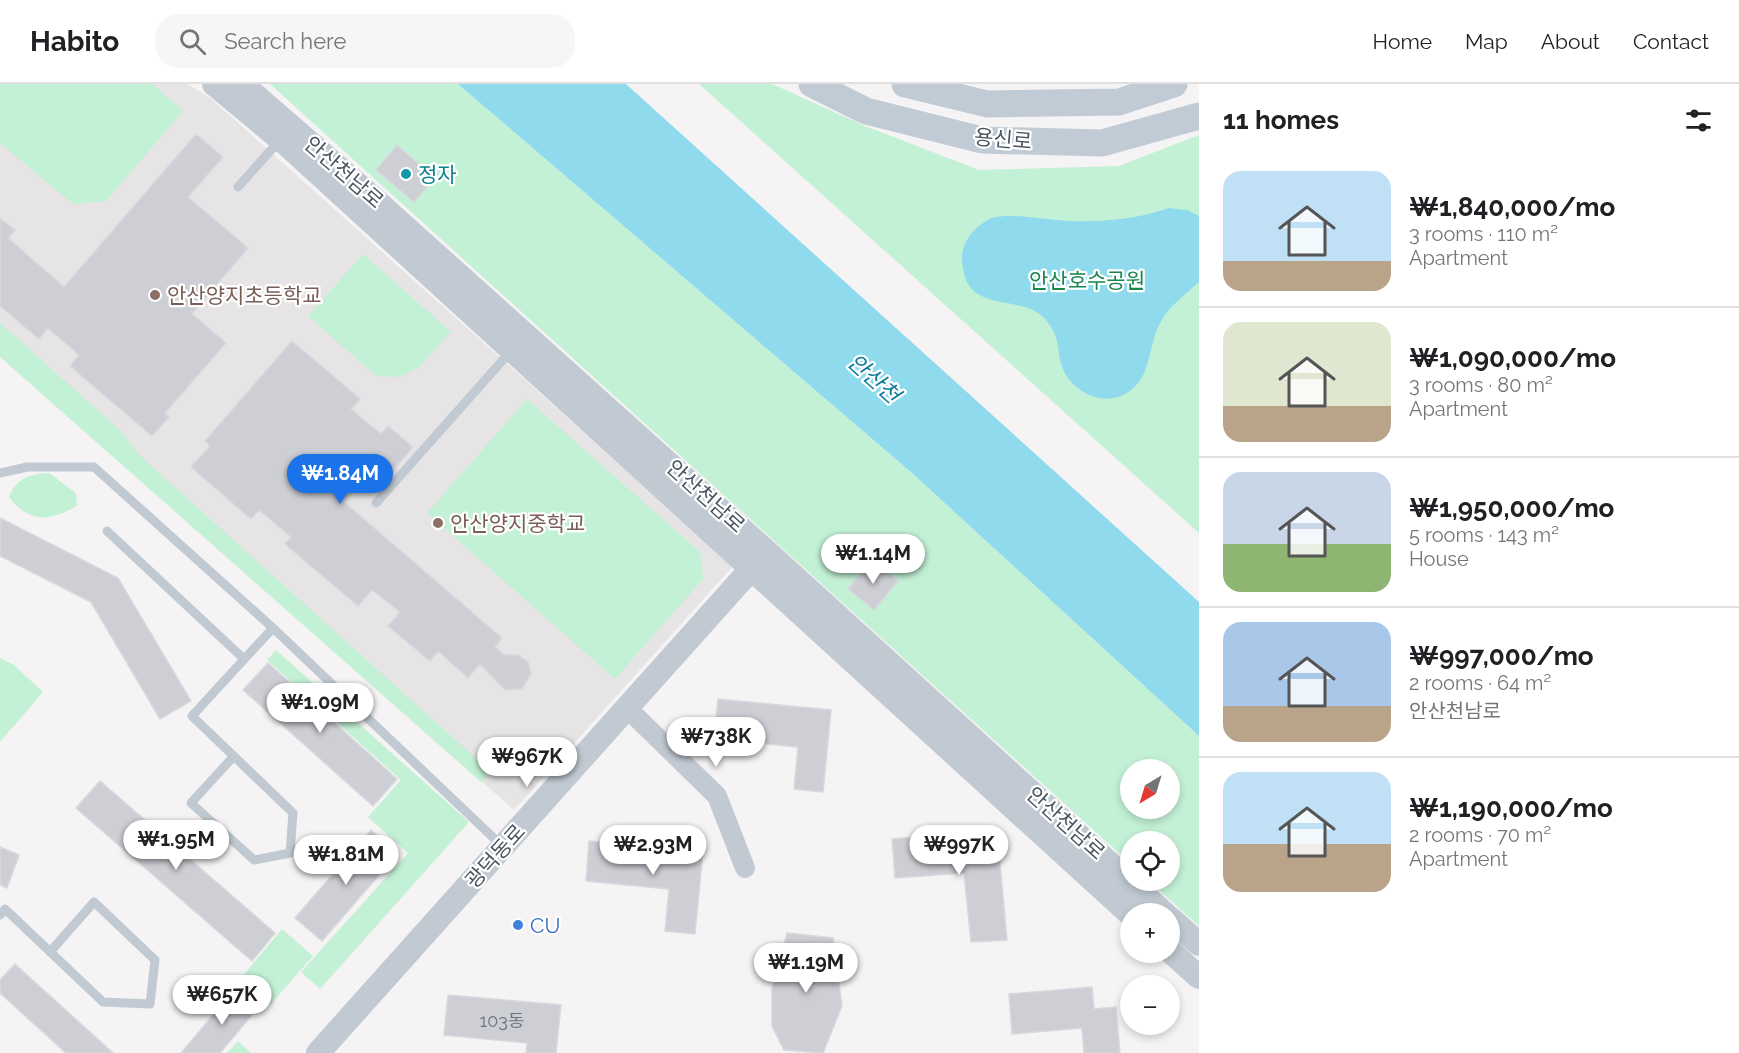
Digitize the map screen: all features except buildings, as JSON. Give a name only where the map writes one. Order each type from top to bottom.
[{"type":"main road","name":"용신로","points":[[812,84],[866,111],[982,140],[1102,143],[1199,116]]},
{"type":"main road","name":"용신로","points":[[905,84],[987,104],[1119,102],[1174,84]]},
{"type":"street","name":"안산천남로","points":[[214,84],[286,133],[759,560],[1120,905]]},
{"type":"street","name":"안산천남로","points":[[242,84],[286,133],[512,350],[759,560],[1153,903]]},
{"type":"street","name":"광덕동로","points":[[318,1053],[759,560]]},
{"type":"street","points":[[627,708],[717,796],[745,868]]},
{"type":"street","points":[[1180,927],[1199,944]]},
{"type":"street","points":[[1180,960],[1199,977]]},
{"type":"lane","points":[[238,187],[286,133]]},
{"type":"lane","points":[[376,503],[512,350]]},
{"type":"lane","points":[[0,472],[27,467],[94,467],[273,628],[503,847]]},
{"type":"lane","points":[[107,531],[244,659]]},
{"type":"lane","points":[[234,756],[191,803],[254,860],[290,853],[293,813],[234,756],[192,716],[273,628]]},
{"type":"lane","points":[[0,915],[5,909],[50,952],[103,1002],[150,1004],[155,960],[94,902],[50,952]]},
{"type":"shaded area","name":"안산양지중학교","points":[[0,84],[187,84],[209,97],[733,566],[514,810],[0,354]]},
{"type":"green space","points":[[0,84],[152,84],[183,111],[106,201],[73,204],[0,143]]},
{"type":"green space","points":[[270,84],[458,84],[912,473],[1199,736],[1199,926],[1180,909],[1180,903],[1173,903],[1160,891],[1180,891],[1180,831],[1120,831],[1120,854]]},
{"type":"green space","name":"안산호수공원","points":[[699,84],[772,84],[865,126],[979,170],[1119,166],[1199,135],[1199,533]]},
{"type":"green space","points":[[363,254],[451,332],[418,368],[399,377],[376,376],[308,316]]},
{"type":"green space","points":[[0,323],[121,431],[138,454],[491,772],[481,782],[0,357]]},
{"type":"green space","points":[[527,399],[700,552],[703,579],[615,679],[427,513]]},
{"type":"green space","points":[[49,473],[76,493],[77,506],[49,517],[32,516],[17,506],[9,497],[16,485],[24,478]]},
{"type":"green space","points":[[276,650],[469,822],[320,989],[301,972],[408,853],[368,817],[401,780],[267,660]]},
{"type":"green space","points":[[0,658],[14,665],[43,692],[0,742]]},
{"type":"green space","points":[[282,929],[313,956],[270,1005],[240,979]]},
{"type":"green space","points":[[238,1041],[251,1053],[227,1053]]},
{"type":"water","name":"안산천","points":[[458,84],[626,84],[1199,602],[1199,736],[912,473]]},
{"type":"water","points":[[1169,208],[1187,210],[1199,216],[1199,282],[1167,312],[1155,335],[1144,373],[1139,382],[1123,395],[1106,399],[1080,390],[1067,377],[1063,369],[1054,333],[1045,319],[1022,306],[982,296],[972,289],[965,277],[962,258],[964,246],[974,230],[989,219],[1006,216],[1095,221],[1145,215]]},
{"type":"place","name":"정자","points":[[406,174]]},
{"type":"place","name":"안산양지초등학교","points":[[155,295]]},
{"type":"place","name":"안산양지중학교","points":[[438,523]]},
{"type":"place","name":"CU","points":[[518,925]]}]
